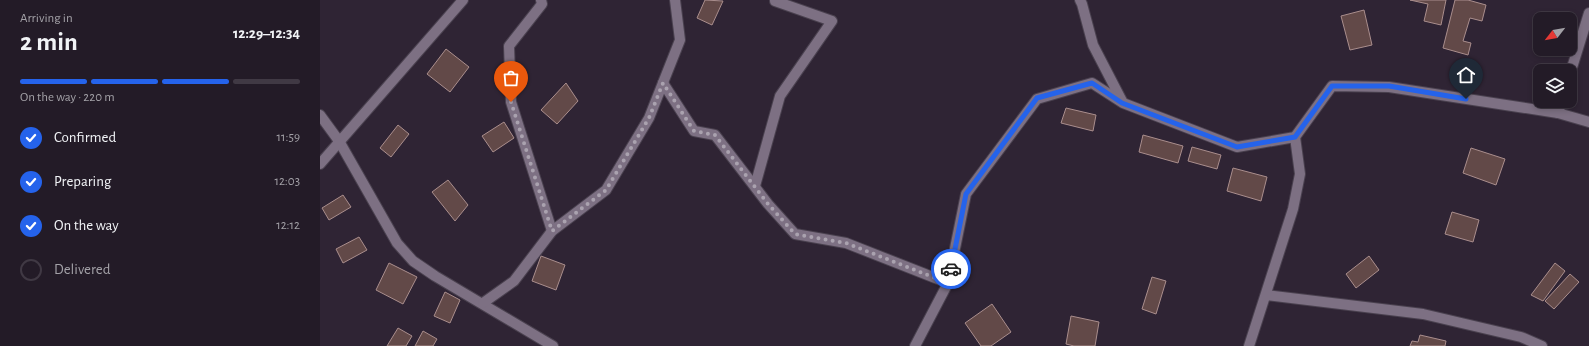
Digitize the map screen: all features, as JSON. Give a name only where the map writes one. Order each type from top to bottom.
[{"type":"street","points":[[541,0],[542,4],[510,46],[511,102],[552,231]]},
{"type":"street","points":[[483,303],[514,281],[552,231],[606,190],[649,118],[680,40],[675,0]]},
{"type":"street","points":[[755,186],[780,96],[832,21],[775,0]]},
{"type":"street","points":[[1080,0],[1093,45],[1122,103]]},
{"type":"street","points":[[320,164],[461,1]]},
{"type":"street","points":[[1573,64],[1589,13]]},
{"type":"street","points":[[663,83],[694,131],[715,135],[795,234],[846,243],[948,283]]},
{"type":"street","points":[[915,346],[948,283],[966,194],[1037,98],[1092,83],[1122,103],[1237,147],[1295,137]]},
{"type":"street","points":[[1249,346],[1293,209],[1300,174],[1295,137],[1332,86],[1389,86],[1558,113],[1589,122]]},
{"type":"street","points":[[1558,113],[1560,108]]},
{"type":"street","points":[[320,115],[339,141],[401,249],[413,261],[553,346]]},
{"type":"street","points":[[1266,295],[1423,314],[1521,337],[1542,346]]},
{"type":"building","points":[[705,0],[723,1],[712,25],[697,18]]},
{"type":"building","points":[[1410,0],[1446,0],[1441,25],[1424,21],[1428,4]]},
{"type":"building","points":[[1455,0],[1468,0],[1486,5],[1482,21],[1470,18],[1463,41],[1471,43],[1468,55],[1443,48]]},
{"type":"building","points":[[1364,10],[1372,45],[1350,50],[1341,16]]},
{"type":"building","points":[[446,49],[469,67],[450,92],[427,74]]},
{"type":"building","points":[[566,83],[578,101],[557,124],[541,110]]},
{"type":"building","points":[[1066,108],[1096,115],[1093,131],[1061,123]]},
{"type":"building","points":[[504,122],[514,138],[493,152],[482,136]]},
{"type":"building","points":[[398,125],[409,134],[391,157],[380,148]]},
{"type":"building","points":[[1143,135],[1183,146],[1178,163],[1139,152]]},
{"type":"building","points":[[1192,147],[1221,155],[1217,169],[1188,161]]},
{"type":"building","points":[[1471,148],[1505,159],[1496,185],[1463,173]]},
{"type":"building","points":[[1233,168],[1267,177],[1261,201],[1227,191]]},
{"type":"building","points":[[448,180],[468,205],[455,221],[432,192]]},
{"type":"building","points":[[343,195],[351,207],[329,220],[322,208]]},
{"type":"building","points":[[1452,212],[1479,220],[1473,242],[1445,234]]},
{"type":"building","points":[[359,237],[367,250],[343,263],[336,249]]},
{"type":"building","points":[[541,256],[565,265],[556,290],[532,281]]},
{"type":"building","points":[[1369,256],[1379,270],[1356,288],[1346,274]]},
{"type":"building","points":[[389,263],[417,277],[403,304],[376,290]]},
{"type":"building","points":[[1555,263],[1565,271],[1543,301],[1531,295]]},
{"type":"building","points":[[1570,274],[1579,282],[1554,309],[1545,301]]},
{"type":"building","points":[[1152,277],[1166,281],[1156,314],[1142,309]]},
{"type":"building","points":[[445,292],[460,300],[450,323],[434,316]]},
{"type":"building","points":[[992,304],[1011,332],[991,346],[981,346],[965,323]]},
{"type":"building","points":[[1071,316],[1099,322],[1095,346],[1074,346],[1066,344]]},
{"type":"building","points":[[398,328],[412,336],[406,346],[387,346]]},
{"type":"building","points":[[423,331],[437,339],[433,346],[415,346]]},
{"type":"building","points":[[1420,335],[1446,341],[1445,346],[1410,346],[1412,341],[1418,342]]},
{"type":"way so far","points":[[511,102],[552,231],[606,190],[649,118],[663,83],[694,131],[715,135],[768,204],[795,234],[846,243],[948,283],[951,269]]},
{"type":"route","points":[[951,269],[966,194],[1037,98],[1092,83],[1122,103],[1237,147],[1295,137],[1332,86],[1389,86],[1466,99]]}]
